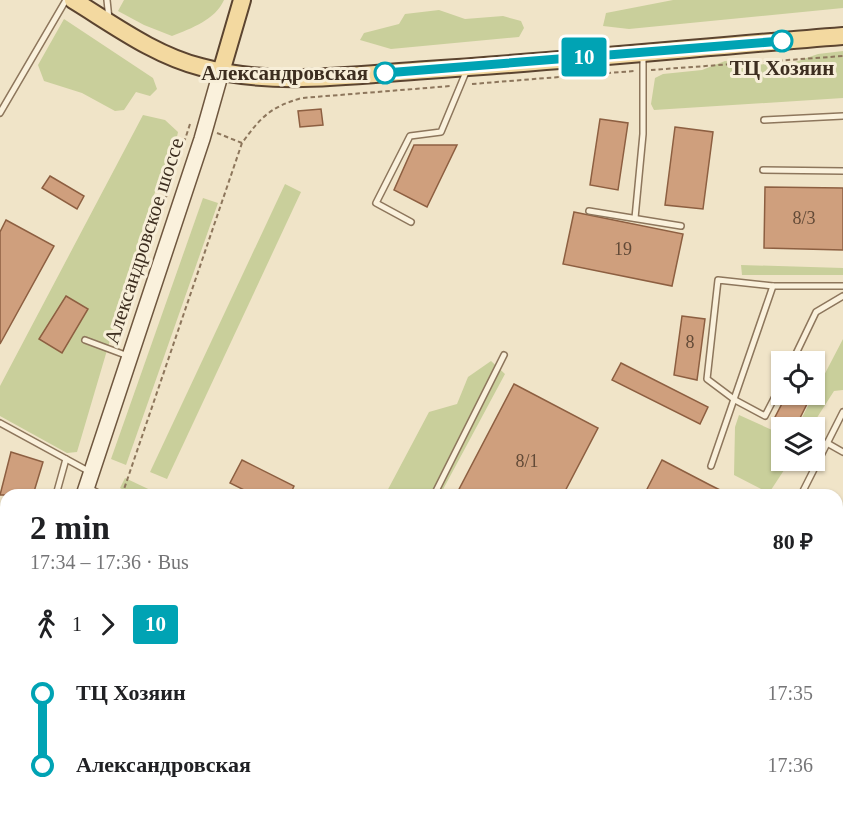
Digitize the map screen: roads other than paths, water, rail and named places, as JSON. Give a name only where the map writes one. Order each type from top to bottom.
[{"type":"main road","points":[[73,0],[165,55],[221,72],[260,77],[309,78],[468,67],[843,36]]},
{"type":"main road","name":"Александровское шоссе","points":[[87,485],[202,140],[242,0]]},
{"type":"lane","points":[[0,113],[66,0]]},
{"type":"lane","points":[[107,0],[109,22]]},
{"type":"lane","points":[[634,219],[643,134],[643,52]]},
{"type":"lane","points":[[411,222],[376,203],[410,136],[441,132],[468,67]]},
{"type":"lane","points":[[764,120],[843,117]]},
{"type":"lane","points":[[763,171],[843,171]]},
{"type":"lane","points":[[589,211],[681,226]]},
{"type":"lane","points":[[771,404],[765,416],[735,400],[706,379],[718,280],[773,286],[843,286]]},
{"type":"lane","points":[[711,466],[773,286]]},
{"type":"lane","points":[[797,351],[816,312],[843,296]]},
{"type":"lane","points":[[85,340],[129,357]]},
{"type":"lane","points":[[437,489],[504,355]]},
{"type":"lane","points":[[804,489],[843,412]]},
{"type":"lane","points":[[0,423],[66,459],[87,485]]},
{"type":"lane","points":[[827,443],[843,452]]},
{"type":"lane","points":[[58,489],[66,459]]},
{"type":"place","name":"ТЦ Хозяин","points":[[782,41]]},
{"type":"place","name":"Александровская","points":[[385,73]]}]
